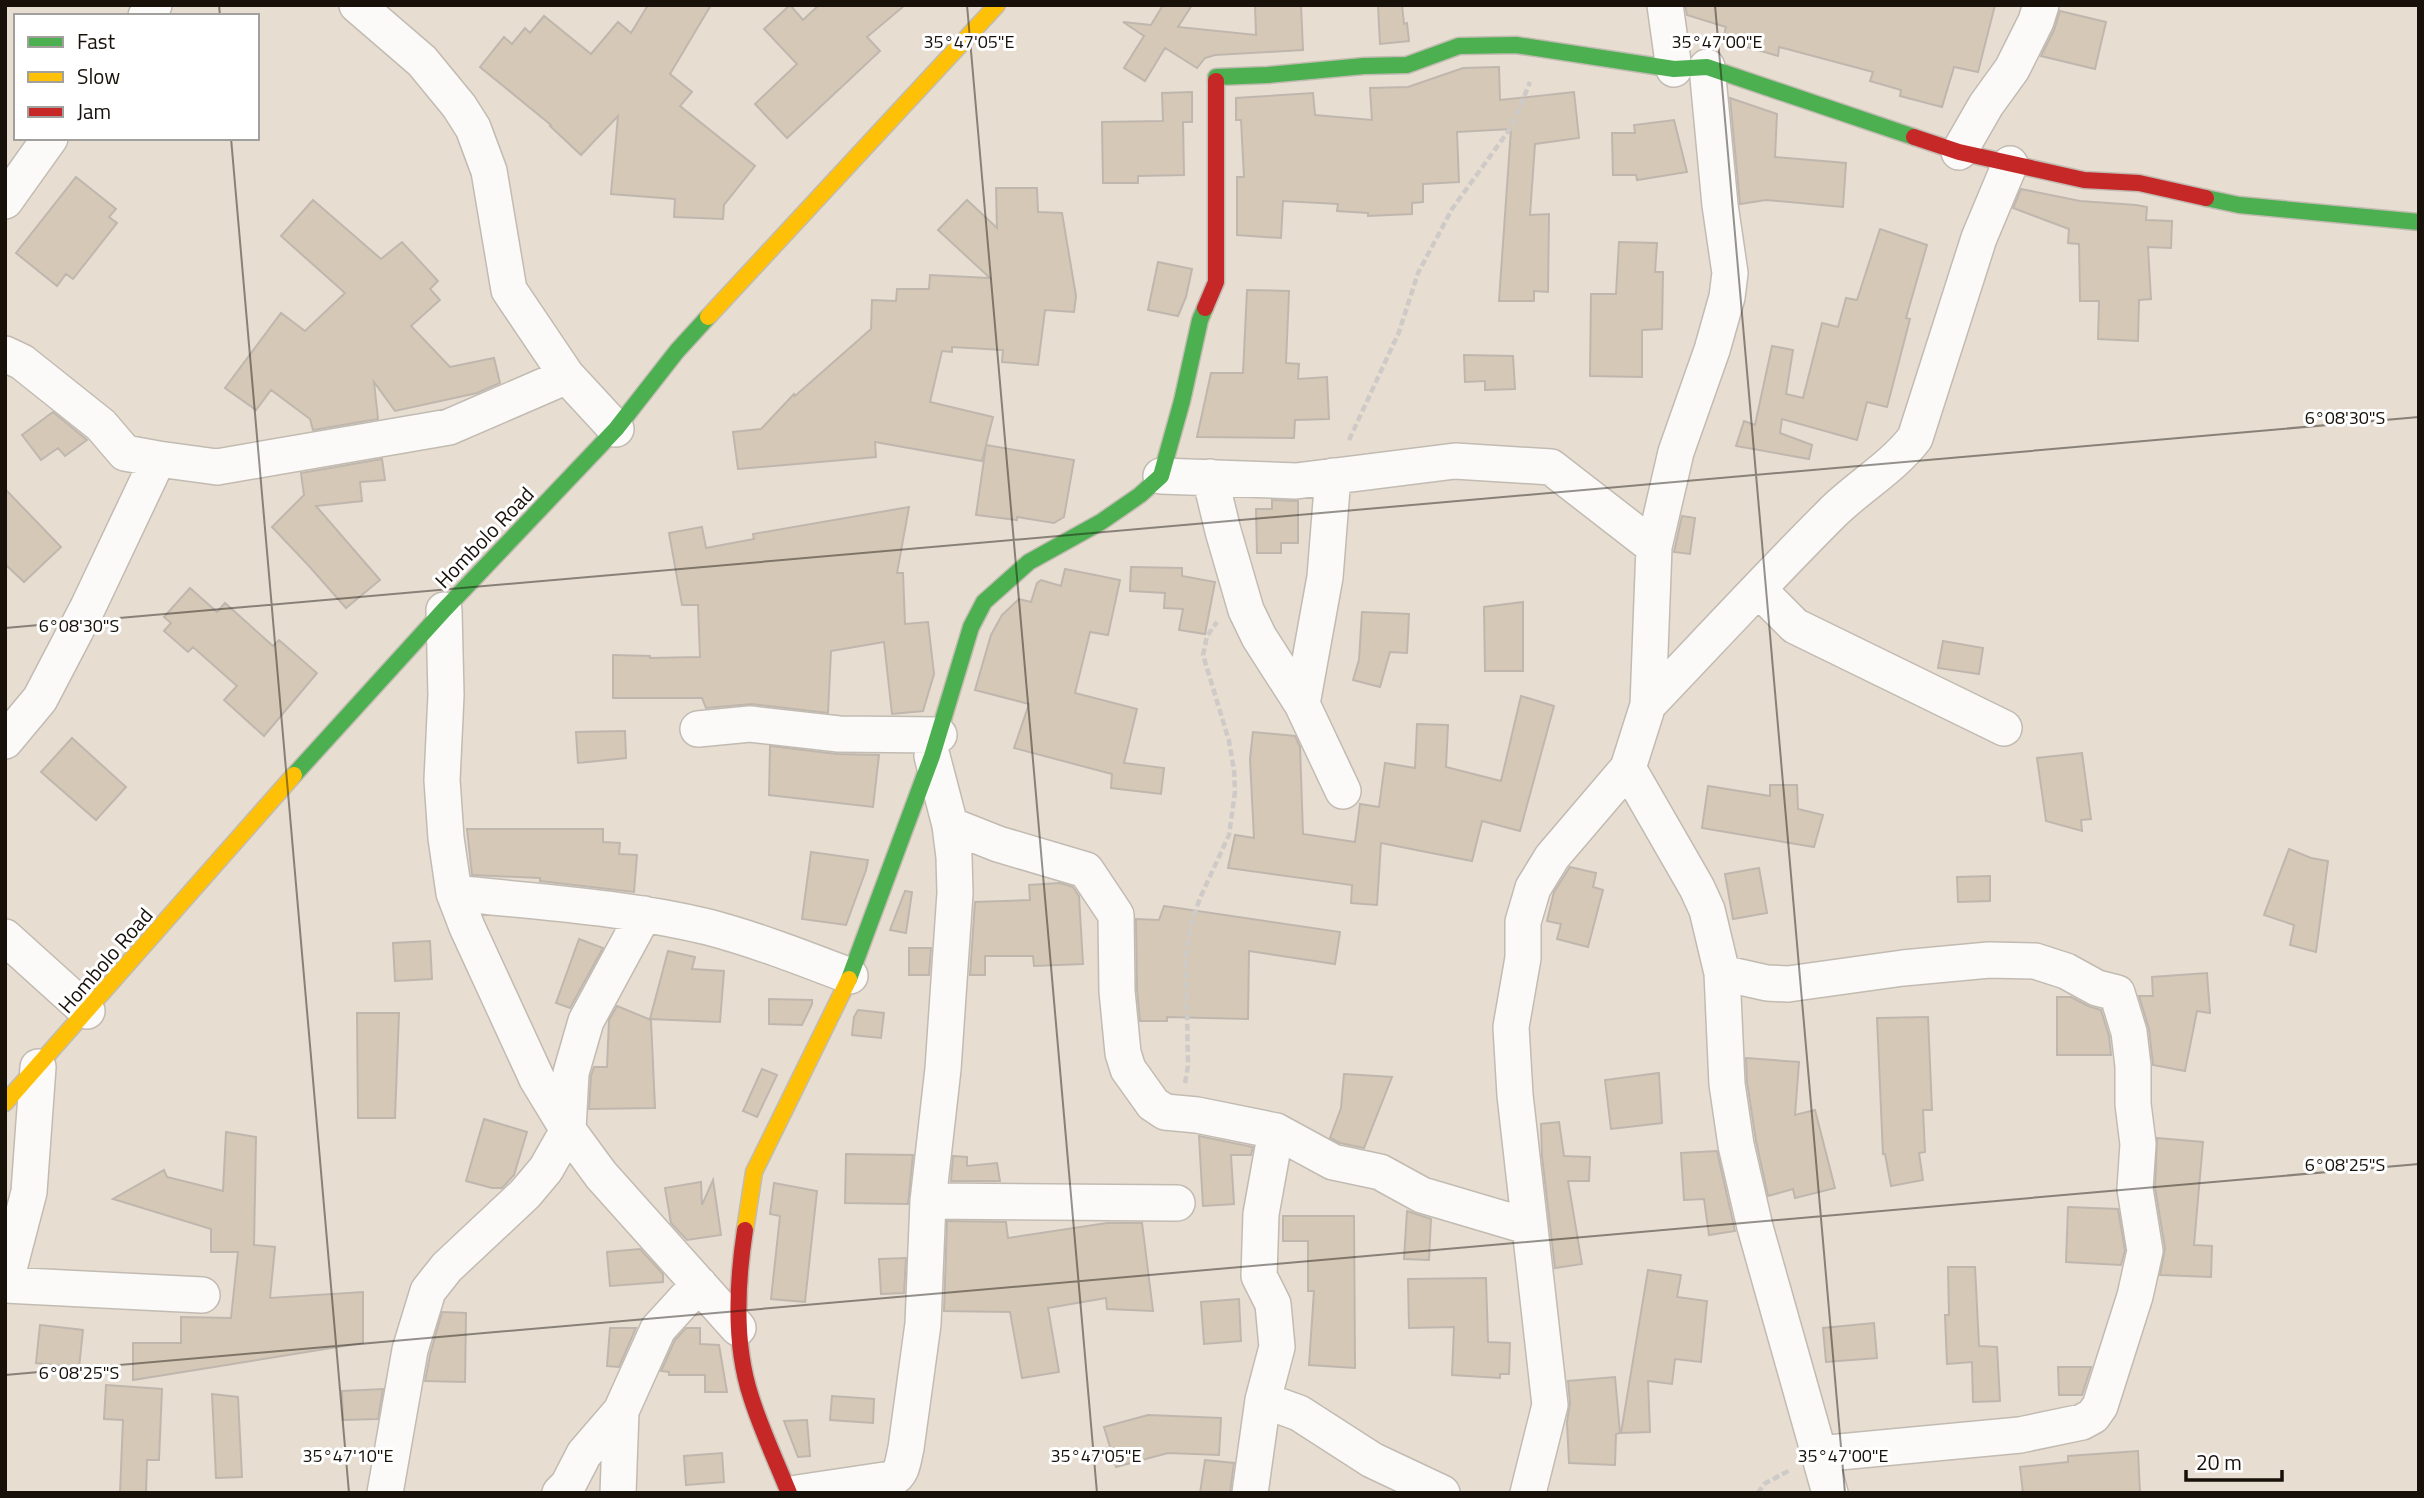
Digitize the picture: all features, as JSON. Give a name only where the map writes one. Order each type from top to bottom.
[{"type":"street","points":[[357,5],[422,61],[459,106],[473,128],[489,172],[509,290],[567,376],[616,429]]},
{"type":"street","name":"Hombolo Road","points":[[5,1103],[444,610],[616,429],[684,344],[997,5]]},
{"type":"street","points":[[1528,1493],[1550,1405],[1511,1027],[1523,958],[1523,922],[1533,888],[1552,858],[1628,768],[1648,705],[1654,547],[1676,452],[1712,350],[1727,297],[1730,273],[1720,205],[1690,68],[1665,5]]},
{"type":"street","points":[[1959,152],[1986,105],[2012,69],[2041,5]]},
{"type":"street","points":[[789,1493],[750,1395],[738,1328],[741,1255],[754,1172],[850,976],[935,745],[971,627],[985,601],[1030,562],[1101,522],[1140,495],[1161,476],[1176,426],[1200,320],[1216,282],[1216,77],[1406,65],[1459,46],[1516,45],[1544,48],[1690,68],[1959,152],[2084,180],[2139,183],[2239,205],[2419,222]]},
{"type":"street","points":[[5,201],[49,140]]},
{"type":"street","points":[[1648,705],[1839,506],[1905,451],[1915,438],[1979,238],[2010,164]]},
{"type":"street","points":[[5,354],[22,362],[93,418],[125,453],[217,467],[449,427],[567,376]]},
{"type":"street","points":[[5,741],[40,699],[89,607],[158,459]]},
{"type":"street","points":[[1161,476],[1296,481],[1455,461],[1551,467],[1654,547]]},
{"type":"street","points":[[1302,704],[1325,577],[1333,476]]},
{"type":"street","points":[[1210,477],[1241,596],[1259,637],[1302,704],[1343,791]]},
{"type":"street","points":[[1758,589],[1795,626],[2004,727]]},
{"type":"street","points":[[444,610],[446,695],[442,780],[446,838],[454,893],[467,927],[537,1079],[568,1130],[601,1175],[738,1328]]},
{"type":"street","points":[[698,729],[750,724],[935,745]]},
{"type":"street","points":[[797,1493],[897,1476],[901,1468],[912,1409],[923,1324],[928,1201],[943,1069],[954,893],[954,857],[950,825],[935,745]]},
{"type":"street","points":[[1628,768],[1707,909],[1722,973],[1727,1084],[1736,1145],[1755,1227],[1830,1493]]},
{"type":"street","points":[[950,825],[998,844],[1086,870],[1116,915],[1122,1053],[1128,1069],[1153,1104],[1165,1112],[1197,1115],[1276,1131],[1334,1162],[1380,1172],[1422,1195],[1530,1227]]},
{"type":"street","points":[[454,893],[643,914],[707,927],[768,944],[850,976]]},
{"type":"street","points":[[384,1493],[410,1349],[428,1292],[447,1267],[525,1194],[546,1169],[568,1130],[571,1073],[586,1021],[643,914]]},
{"type":"street","points":[[5,937],[87,1012]]},
{"type":"street","points":[[1722,973],[1767,983],[1788,984],[1903,968],[1989,960],[2035,961],[2066,971],[2097,988],[2117,993],[2129,1032],[2138,1144],[2135,1189],[2145,1251],[2119,1349],[2100,1406],[2093,1416],[2082,1422],[2020,1435],[1818,1454]]},
{"type":"street","points":[[38,1067],[29,1192],[5,1284],[202,1294]]},
{"type":"street","points":[[1250,1493],[1263,1400],[1277,1347],[1273,1304],[1259,1276],[1261,1214],[1276,1131]]},
{"type":"street","points":[[928,1201],[1177,1203]]},
{"type":"street","points":[[559,1493],[568,1485],[584,1454],[621,1411],[658,1329],[699,1284]]},
{"type":"street","points":[[1263,1400],[1299,1413],[1372,1460],[1442,1493]]},
{"type":"street","points":[[618,1493],[621,1411]]},
{"type":"path","points":[[1333,476],[1399,332],[1418,273],[1452,209],[1512,126],[1544,48]]},
{"type":"path","points":[[1180,1114],[1188,1066],[1186,957],[1191,924],[1229,835],[1235,792],[1229,741],[1203,655],[1203,645],[1216,623],[1241,596]]},
{"type":"building","points":[[648,5],[711,5],[670,74],[692,92],[680,106],[755,166],[724,205],[723,219],[674,217],[675,199],[611,194],[618,116],[581,155],[551,125],[480,67],[504,37],[512,44],[525,28],[530,33],[544,16],[591,54],[618,22],[631,33]]},
{"type":"building","points":[[790,5],[803,20],[819,5],[905,5],[867,37],[880,51],[787,138],[755,104],[797,64],[764,29]]},
{"type":"building","points":[[1163,5],[1192,5],[1178,27],[1256,35],[1255,5],[1301,5],[1303,50],[1215,55],[1205,58],[1197,68],[1165,48],[1145,81],[1124,68],[1144,36],[1123,22],[1151,25]]},
{"type":"building","points":[[1378,5],[1402,5],[1409,41],[1380,44]]},
{"type":"building","points":[[1685,5],[1995,5],[1978,72],[1954,67],[1942,107],[1900,96],[1901,90],[1870,81],[1873,72],[1779,47],[1778,56],[1723,40],[1726,27],[1687,15]]},
{"type":"building","points":[[2060,11],[2106,22],[2095,69],[2041,56]]},
{"type":"building","points":[[1499,67],[1500,100],[1574,92],[1579,138],[1535,144],[1530,215],[1549,214],[1548,292],[1534,291],[1534,301],[1499,301],[1511,129],[1457,132],[1459,182],[1423,184],[1423,202],[1412,203],[1412,214],[1368,216],[1368,213],[1337,211],[1338,204],[1283,201],[1281,238],[1237,235],[1237,177],[1244,177],[1241,120],[1236,120],[1236,98],[1313,93],[1315,115],[1372,120],[1370,88],[1408,87],[1463,68]]},
{"type":"building","points":[[1192,92],[1192,122],[1183,122],[1184,175],[1138,176],[1138,183],[1103,183],[1102,122],[1163,121],[1162,93]]},
{"type":"building","points":[[1730,98],[1777,114],[1775,157],[1846,163],[1843,207],[1766,200],[1740,204]]},
{"type":"building","points":[[1674,120],[1687,172],[1637,180],[1636,175],[1613,175],[1612,133],[1635,133],[1634,125]]},
{"type":"building","points":[[76,177],[116,209],[109,217],[117,223],[73,279],[66,274],[57,286],[16,253]]},
{"type":"building","points":[[996,188],[1037,188],[1038,212],[1062,213],[1076,296],[1074,312],[1045,310],[1038,365],[1002,362],[1003,350],[952,347],[952,352],[942,351],[930,402],[993,417],[986,445],[1074,460],[1064,517],[1054,523],[1017,517],[1017,520],[976,515],[986,446],[982,461],[875,442],[876,457],[738,469],[733,432],[761,429],[794,394],[795,396],[871,329],[872,300],[896,301],[897,289],[929,289],[930,275],[990,278],[938,230],[967,200],[997,228]]},
{"type":"building","points":[[2021,189],[2080,201],[2147,207],[2146,220],[2172,221],[2171,248],[2148,247],[2151,299],[2139,300],[2138,341],[2098,339],[2099,301],[2080,301],[2079,244],[2068,243],[2069,229],[2013,208]]},
{"type":"building","points":[[313,200],[381,259],[402,242],[438,281],[430,289],[440,300],[411,326],[450,367],[494,358],[500,383],[477,393],[395,411],[374,382],[378,419],[313,430],[310,419],[271,390],[256,410],[225,388],[281,313],[305,331],[345,293],[281,236]]},
{"type":"building","points":[[1880,229],[1927,245],[1906,318],[1910,319],[1887,407],[1867,402],[1857,440],[1782,419],[1780,433],[1812,445],[1809,459],[1736,446],[1744,421],[1755,425],[1772,346],[1793,350],[1786,394],[1803,398],[1822,323],[1838,327],[1846,298],[1857,300]]},
{"type":"building","points":[[1619,242],[1657,243],[1655,272],[1663,272],[1662,329],[1642,330],[1642,377],[1590,376],[1591,294],[1616,294]]},
{"type":"building","points":[[1158,262],[1192,269],[1186,297],[1178,316],[1148,310]]},
{"type":"building","points":[[1247,290],[1289,291],[1286,363],[1299,364],[1298,379],[1327,377],[1329,419],[1295,420],[1294,438],[1197,437],[1211,373],[1243,373]]},
{"type":"building","points":[[1464,355],[1513,356],[1515,389],[1485,390],[1485,381],[1465,382]]},
{"type":"building","points":[[53,412],[87,440],[65,456],[58,448],[41,460],[22,435]]},
{"type":"building","points":[[382,459],[385,480],[360,482],[362,501],[316,506],[380,580],[346,608],[272,527],[304,495],[301,473]]},
{"type":"building","points":[[5,489],[61,547],[24,582],[5,564]]},
{"type":"building","points":[[1272,500],[1298,501],[1298,543],[1281,543],[1281,553],[1257,553],[1256,509],[1272,509]]},
{"type":"building","points":[[909,507],[897,573],[903,573],[905,624],[928,622],[934,674],[923,711],[892,714],[884,642],[831,651],[828,713],[752,704],[706,708],[702,698],[613,698],[613,655],[650,658],[700,657],[698,605],[682,605],[669,533],[702,527],[706,548],[754,539],[753,534]]},
{"type":"building","points":[[1682,516],[1695,518],[1690,554],[1674,552]]},
{"type":"building","points":[[1131,567],[1182,568],[1182,576],[1215,582],[1205,634],[1179,630],[1183,609],[1164,608],[1165,593],[1130,591]]},
{"type":"building","points":[[1065,569],[1120,580],[1108,635],[1090,632],[1075,693],[1137,709],[1124,763],[1164,768],[1161,794],[1111,788],[1112,774],[1014,748],[1029,704],[975,690],[991,635],[1002,615],[1019,599],[1031,602],[1037,583],[1041,580],[1061,586]]},
{"type":"building","points":[[190,588],[217,612],[225,603],[273,646],[279,640],[317,673],[264,736],[224,700],[237,686],[193,647],[188,652],[164,631],[171,623],[164,617]]},
{"type":"building","points":[[1523,602],[1523,671],[1485,671],[1484,607]]},
{"type":"building","points":[[1362,612],[1409,614],[1407,653],[1390,652],[1380,687],[1353,680],[1359,660]]},
{"type":"building","points":[[1943,641],[1983,648],[1979,674],[1938,668]]},
{"type":"building","points":[[1521,696],[1554,706],[1520,831],[1482,821],[1472,861],[1381,843],[1377,905],[1351,903],[1352,885],[1228,868],[1235,835],[1254,838],[1250,759],[1253,732],[1295,736],[1300,747],[1303,834],[1355,842],[1360,804],[1379,807],[1385,763],[1415,768],[1417,724],[1448,725],[1446,767],[1501,781]]},
{"type":"building","points":[[625,731],[626,758],[578,763],[576,732]]},
{"type":"building","points":[[72,738],[126,787],[96,820],[41,772]]},
{"type":"building","points":[[770,746],[837,754],[879,755],[873,807],[769,795]]},
{"type":"building","points":[[2082,753],[2091,819],[2081,820],[2082,831],[2046,821],[2037,758]]},
{"type":"building","points":[[1770,785],[1797,785],[1798,809],[1823,815],[1814,847],[1702,828],[1708,786],[1770,796]]},
{"type":"building","points":[[467,829],[603,829],[603,842],[620,843],[619,854],[637,855],[634,892],[540,881],[540,878],[472,875]]},
{"type":"building","points":[[2289,849],[2311,858],[2328,861],[2316,952],[2290,945],[2294,925],[2264,915]]},
{"type":"building","points":[[811,852],[868,860],[846,925],[802,919]]},
{"type":"building","points":[[1570,867],[1596,873],[1593,887],[1603,890],[1588,947],[1557,939],[1561,924],[1547,921],[1554,892]]},
{"type":"building","points":[[1759,868],[1767,913],[1733,919],[1725,874]]},
{"type":"building","points":[[1990,876],[1990,901],[1958,902],[1957,877]]},
{"type":"building","points":[[1060,883],[1073,887],[1079,896],[1083,964],[1034,966],[1033,956],[985,956],[985,975],[970,975],[975,902],[1030,900],[1029,885]]},
{"type":"building","points":[[905,891],[912,892],[906,933],[890,930]]},
{"type":"building","points":[[1164,906],[1340,932],[1335,964],[1249,951],[1248,1019],[1167,1017],[1167,1021],[1140,1021],[1136,919],[1159,920]]},
{"type":"building","points":[[579,939],[603,948],[570,1008],[556,1003]]},
{"type":"building","points":[[430,941],[432,979],[395,981],[393,943]]},
{"type":"building","points":[[909,948],[931,948],[929,975],[909,975]]},
{"type":"building","points":[[668,951],[695,957],[692,969],[724,971],[720,1022],[650,1019]]},
{"type":"building","points":[[2207,973],[2210,1013],[2197,1011],[2185,1071],[2153,1065],[2149,1029],[2139,996],[2153,996],[2152,977]]},
{"type":"building","points":[[2057,997],[2071,997],[2101,1010],[2109,1036],[2111,1055],[2057,1055]]},
{"type":"building","points":[[769,999],[812,1000],[812,1004],[802,1025],[769,1024]]},
{"type":"building","points":[[617,1006],[651,1020],[655,1108],[589,1109],[591,1076],[594,1067],[607,1067],[609,1020]]},
{"type":"building","points":[[858,1010],[884,1013],[881,1038],[852,1035],[854,1017]]},
{"type":"building","points":[[357,1013],[399,1013],[395,1118],[358,1118]]},
{"type":"building","points":[[1928,1017],[1932,1110],[1923,1110],[1925,1152],[1919,1153],[1923,1180],[1891,1186],[1883,1154],[1877,1018]]},
{"type":"building","points":[[1746,1058],[1799,1062],[1795,1115],[1815,1110],[1835,1188],[1795,1198],[1793,1189],[1768,1196],[1756,1141]]},
{"type":"building","points":[[762,1069],[777,1075],[757,1117],[743,1111]]},
{"type":"building","points":[[1659,1073],[1662,1123],[1611,1129],[1605,1080]]},
{"type":"building","points":[[1344,1074],[1392,1077],[1364,1148],[1330,1138],[1341,1108]]},
{"type":"building","points":[[484,1119],[527,1132],[514,1175],[502,1188],[466,1181]]},
{"type":"building","points":[[1559,1122],[1564,1156],[1590,1157],[1589,1181],[1568,1181],[1582,1264],[1555,1268],[1542,1156],[1541,1124]]},
{"type":"building","points":[[226,1132],[256,1137],[254,1245],[275,1247],[270,1298],[363,1292],[363,1343],[133,1380],[133,1343],[181,1343],[181,1317],[231,1318],[238,1252],[211,1252],[211,1229],[113,1199],[164,1170],[167,1177],[223,1191]]},
{"type":"building","points":[[1199,1136],[1253,1147],[1251,1155],[1231,1155],[1234,1204],[1203,1206]]},
{"type":"building","points":[[2157,1138],[2203,1142],[2194,1245],[2212,1246],[2211,1277],[2160,1275],[2165,1248],[2155,1188]]},
{"type":"building","points":[[1717,1151],[1735,1231],[1709,1235],[1704,1199],[1684,1200],[1681,1153]]},
{"type":"building","points":[[846,1154],[913,1155],[908,1204],[845,1203]]},
{"type":"building","points":[[953,1156],[967,1157],[967,1166],[997,1163],[1000,1181],[951,1181]]},
{"type":"building","points":[[713,1180],[721,1235],[687,1240],[671,1223],[665,1188],[701,1182],[702,1205]]},
{"type":"building","points":[[774,1183],[817,1191],[805,1302],[771,1299],[780,1216],[770,1214]]},
{"type":"building","points":[[2068,1207],[2118,1209],[2125,1250],[2121,1265],[2066,1262]]},
{"type":"building","points":[[1407,1211],[1431,1219],[1429,1260],[1404,1259]]},
{"type":"building","points":[[1283,1216],[1354,1216],[1355,1368],[1309,1365],[1314,1291],[1308,1291],[1308,1241],[1283,1241]]},
{"type":"building","points":[[947,1221],[1006,1222],[1008,1238],[1107,1223],[1142,1223],[1153,1311],[1107,1309],[1106,1298],[1048,1308],[1059,1372],[1022,1378],[1010,1312],[944,1311]]},
{"type":"building","points":[[640,1249],[663,1274],[663,1282],[610,1286],[607,1252]]},
{"type":"building","points":[[906,1258],[904,1293],[881,1294],[879,1259]]},
{"type":"building","points":[[1948,1267],[1975,1267],[1979,1346],[1997,1347],[2000,1401],[1973,1402],[1972,1362],[1947,1364],[1945,1315],[1949,1315]]},
{"type":"building","points":[[1648,1270],[1681,1275],[1677,1297],[1707,1301],[1701,1362],[1675,1359],[1672,1384],[1648,1381],[1650,1432],[1621,1433]]},
{"type":"building","points":[[1486,1278],[1488,1342],[1510,1343],[1509,1374],[1500,1374],[1500,1378],[1452,1375],[1454,1327],[1409,1328],[1408,1279]]},
{"type":"building","points":[[1239,1299],[1241,1341],[1204,1344],[1201,1302]]},
{"type":"building","points":[[442,1312],[466,1313],[465,1382],[425,1381]]},
{"type":"building","points":[[1874,1323],[1877,1358],[1826,1362],[1823,1328]]},
{"type":"building","points":[[40,1325],[83,1330],[79,1368],[36,1363]]},
{"type":"building","points":[[610,1328],[636,1328],[619,1367],[607,1366]]},
{"type":"building","points":[[686,1328],[700,1328],[700,1344],[719,1345],[727,1392],[705,1392],[705,1375],[669,1375],[669,1372],[661,1371],[675,1340]]},
{"type":"building","points":[[2058,1367],[2091,1367],[2082,1395],[2059,1395]]},
{"type":"building","points":[[1615,1377],[1620,1433],[1616,1434],[1615,1465],[1569,1463],[1568,1381]]},
{"type":"building","points":[[106,1385],[162,1389],[159,1460],[147,1460],[146,1493],[120,1493],[123,1420],[104,1419]]},
{"type":"building","points":[[383,1389],[378,1419],[343,1420],[342,1391]]},
{"type":"building","points":[[212,1394],[238,1397],[242,1477],[216,1478]]},
{"type":"building","points":[[832,1396],[874,1399],[873,1423],[830,1420]]},
{"type":"building","points":[[1148,1415],[1221,1418],[1219,1455],[1168,1453],[1116,1467],[1104,1427]]},
{"type":"building","points":[[807,1420],[810,1456],[798,1457],[784,1421]]},
{"type":"building","points":[[2138,1451],[2140,1493],[2023,1493],[2020,1467],[2068,1462],[2068,1456]]},
{"type":"building","points":[[722,1453],[724,1482],[686,1485],[684,1456]]},
{"type":"building","points":[[1205,1460],[1234,1463],[1230,1493],[1200,1493]]},
{"type":"traffic: fast","points":[[1216,81],[1216,77],[1407,65],[1459,46],[1516,45],[1674,69],[1707,67],[1914,137]]},
{"type":"traffic: fast","points":[[2206,198],[2239,205],[2419,222]]},
{"type":"traffic: fast","points":[[849,979],[932,756],[971,627],[984,602],[1029,562],[1101,522],[1140,495],[1161,476],[1205,308]]},
{"type":"traffic: fast","points":[[294,775],[444,610],[616,429],[677,351],[708,317]]},
{"type":"traffic: slow","points":[[708,317],[997,5]]},
{"type":"traffic: slow","points":[[5,1103],[294,775]]},
{"type":"traffic: slow","points":[[745,1230],[754,1172],[849,979]]},
{"type":"traffic: jam","points":[[1205,308],[1216,282],[1216,81]]},
{"type":"traffic: jam","points":[[1914,137],[1959,152],[2084,180],[2139,183],[2206,198]]},
{"type":"traffic: jam","points":[[745,1230],[739,1292],[742,1357],[755,1409],[789,1493]]}]
